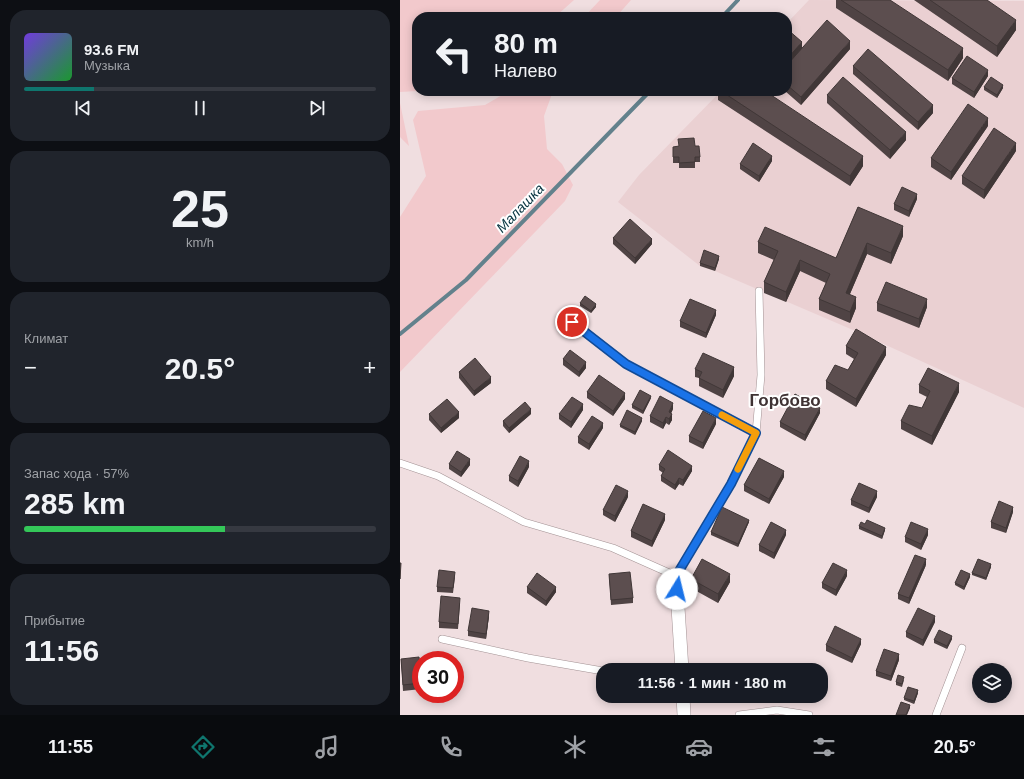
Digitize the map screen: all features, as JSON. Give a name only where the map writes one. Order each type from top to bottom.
[{"type":"street","points":[[676,576],[682,663]]},
{"type":"street","points":[[683,703],[684,715]]},
{"type":"lane","points":[[400,463],[438,476],[524,522],[613,548],[676,576],[731,484],[756,433],[761,375],[759,291]]},
{"type":"lane","points":[[572,322],[626,364],[756,433]]},
{"type":"lane","points":[[442,639],[528,658],[596,670]]},
{"type":"lane","points":[[936,715],[962,648]]},
{"type":"lane","points":[[739,715],[777,710],[810,715]]},
{"type":"shaded area","points":[[400,0],[574,0],[561,12],[412,12],[412,91],[400,92]]},
{"type":"shaded area","points":[[600,0],[631,0],[620,12],[589,12]]},
{"type":"shaded area","points":[[809,0],[1024,1],[1024,408],[853,330],[715,271],[719,259],[700,266],[618,202],[639,175],[716,96],[792,96],[792,18]]},
{"type":"shaded area","points":[[500,96],[551,96],[544,116],[547,149],[562,164],[573,185],[565,201],[400,372],[400,217],[426,176],[413,120],[418,111],[485,105]]},
{"type":"shaded area","points":[[400,103],[409,146],[400,137]]},
{"type":"building","points":[[841,0],[890,0],[963,48],[948,70]]},
{"type":"building","points":[[930,0],[987,0],[1016,20],[997,46]]},
{"type":"building","points":[[827,20],[850,41],[801,97],[792,89],[792,59]]},
{"type":"building","points":[[792,33],[802,42],[792,53]]},
{"type":"building","points":[[868,49],[933,105],[918,122],[853,66]]},
{"type":"building","points":[[967,56],[988,70],[974,92],[952,78]]},
{"type":"building","points":[[843,77],[906,132],[890,150],[827,95]]},
{"type":"building","points":[[991,77],[1003,85],[997,95],[984,87]]},
{"type":"building","points":[[729,96],[773,96],[863,156],[850,176]]},
{"type":"building","points":[[968,104],[988,118],[951,172],[931,158]]},
{"type":"building","points":[[994,128],[1016,143],[984,190],[962,176]]},
{"type":"building","points":[[694,138],[695,146],[699,146],[700,157],[695,157],[695,162],[679,163],[679,157],[673,157],[673,147],[679,146],[678,139]]},
{"type":"building","points":[[753,143],[772,156],[759,176],[740,164]]},
{"type":"building","points":[[902,187],[917,194],[909,211],[894,204]]},
{"type":"building","points":[[858,207],[903,226],[891,253],[867,243],[846,293],[856,297],[850,312],[819,299],[830,274],[800,260],[786,292],[764,282],[778,251],[758,242],[765,227],[836,258]]},
{"type":"building","points":[[630,219],[652,239],[635,258],[613,238]]},
{"type":"building","points":[[704,250],[719,256],[715,268],[700,263]]},
{"type":"building","points":[[886,282],[927,299],[919,319],[877,303]]},
{"type":"building","points":[[585,296],[596,304],[591,311],[580,303]]},
{"type":"building","points":[[690,299],[716,310],[706,333],[680,321]]},
{"type":"building","points":[[856,329],[886,347],[856,399],[826,381],[835,365],[848,370],[858,353],[846,346]]},
{"type":"building","points":[[570,350],[586,362],[579,372],[563,359]]},
{"type":"building","points":[[703,353],[734,367],[723,390],[699,378],[702,372],[695,369]]},
{"type":"building","points":[[475,358],[491,377],[474,391],[459,372]]},
{"type":"building","points":[[928,368],[959,383],[932,436],[901,421],[909,405],[922,408],[930,391],[919,385]]},
{"type":"building","points":[[599,375],[625,393],[613,411],[587,392]]},
{"type":"building","points":[[640,390],[651,396],[643,411],[632,405]]},
{"type":"building","points":[[795,394],[820,408],[805,435],[780,422]]},
{"type":"building","points":[[660,396],[673,403],[669,412],[672,414],[669,419],[666,417],[663,423],[650,416]]},
{"type":"building","points":[[572,397],[583,404],[571,422],[559,414]]},
{"type":"building","points":[[447,399],[459,412],[441,428],[429,414]]},
{"type":"building","points":[[525,402],[531,409],[509,428],[503,421]]},
{"type":"building","points":[[627,410],[642,418],[635,432],[620,425]]},
{"type":"building","points":[[703,411],[716,418],[703,443],[689,436]]},
{"type":"building","points":[[592,416],[603,423],[589,444],[578,437]]},
{"type":"building","points":[[668,450],[692,466],[683,480],[679,478],[675,485],[661,476],[665,469],[659,465]]},
{"type":"building","points":[[457,451],[470,459],[461,472],[449,464]]},
{"type":"building","points":[[520,456],[529,461],[518,481],[509,476]]},
{"type":"building","points":[[759,458],[784,471],[769,499],[744,485]]},
{"type":"building","points":[[859,483],[877,491],[869,508],[851,500]]},
{"type":"building","points":[[616,485],[628,491],[615,516],[603,510]]},
{"type":"building","points":[[999,501],[1013,507],[1006,528],[991,522]]},
{"type":"building","points":[[643,504],[665,514],[652,541],[631,531]]},
{"type":"building","points":[[722,507],[749,520],[738,544],[711,532]]},
{"type":"building","points":[[867,520],[885,528],[882,536],[859,526],[861,522],[865,524]]},
{"type":"building","points":[[771,522],[786,530],[774,553],[759,545]]},
{"type":"building","points":[[911,522],[928,529],[921,544],[905,537]]},
{"type":"building","points":[[915,555],[926,559],[909,598],[898,594]]},
{"type":"building","points":[[702,559],[730,574],[718,594],[691,579]]},
{"type":"building","points":[[978,559],[991,564],[986,578],[972,573]]},
{"type":"building","points":[[833,563],[847,570],[836,590],[822,583]]},
{"type":"building","points":[[439,570],[455,572],[453,588],[437,587]]},
{"type":"building","points":[[961,570],[970,574],[964,587],[955,583]]},
{"type":"building","points":[[630,572],[633,598],[611,600],[609,574]]},
{"type":"building","points":[[537,573],[556,587],[546,601],[527,587]]},
{"type":"building","points":[[441,596],[460,598],[458,624],[439,622]]},
{"type":"building","points":[[472,608],[489,611],[486,634],[468,631]]},
{"type":"building","points":[[918,608],[935,616],[923,640],[906,632]]},
{"type":"building","points":[[835,626],[861,639],[852,658],[826,645]]},
{"type":"building","points":[[939,630],[952,636],[947,646],[934,640]]},
{"type":"building","points":[[884,649],[899,654],[891,676],[876,671]]},
{"type":"building","points":[[412,658],[412,684],[403,685],[401,659]]},
{"type":"building","points":[[898,675],[904,677],[902,684],[896,682]]},
{"type":"building","points":[[908,687],[918,690],[914,701],[904,698]]},
{"type":"building","points":[[901,702],[910,705],[906,715],[896,715]]},
{"type":"waterway","name":"Малашка","points":[[727,12],[738,0]]},
{"type":"waterway","name":"Малашка","points":[[400,334],[466,280],[645,96]]},
{"type":"slow traffic","points":[[722,415],[756,433],[738,469]]},
{"type":"district","name":"Горбово","points":[[785,400]]},
{"type":"route","points":[[572,322],[626,364],[756,433],[731,484],[695,547],[676,576],[677,589]]}]
